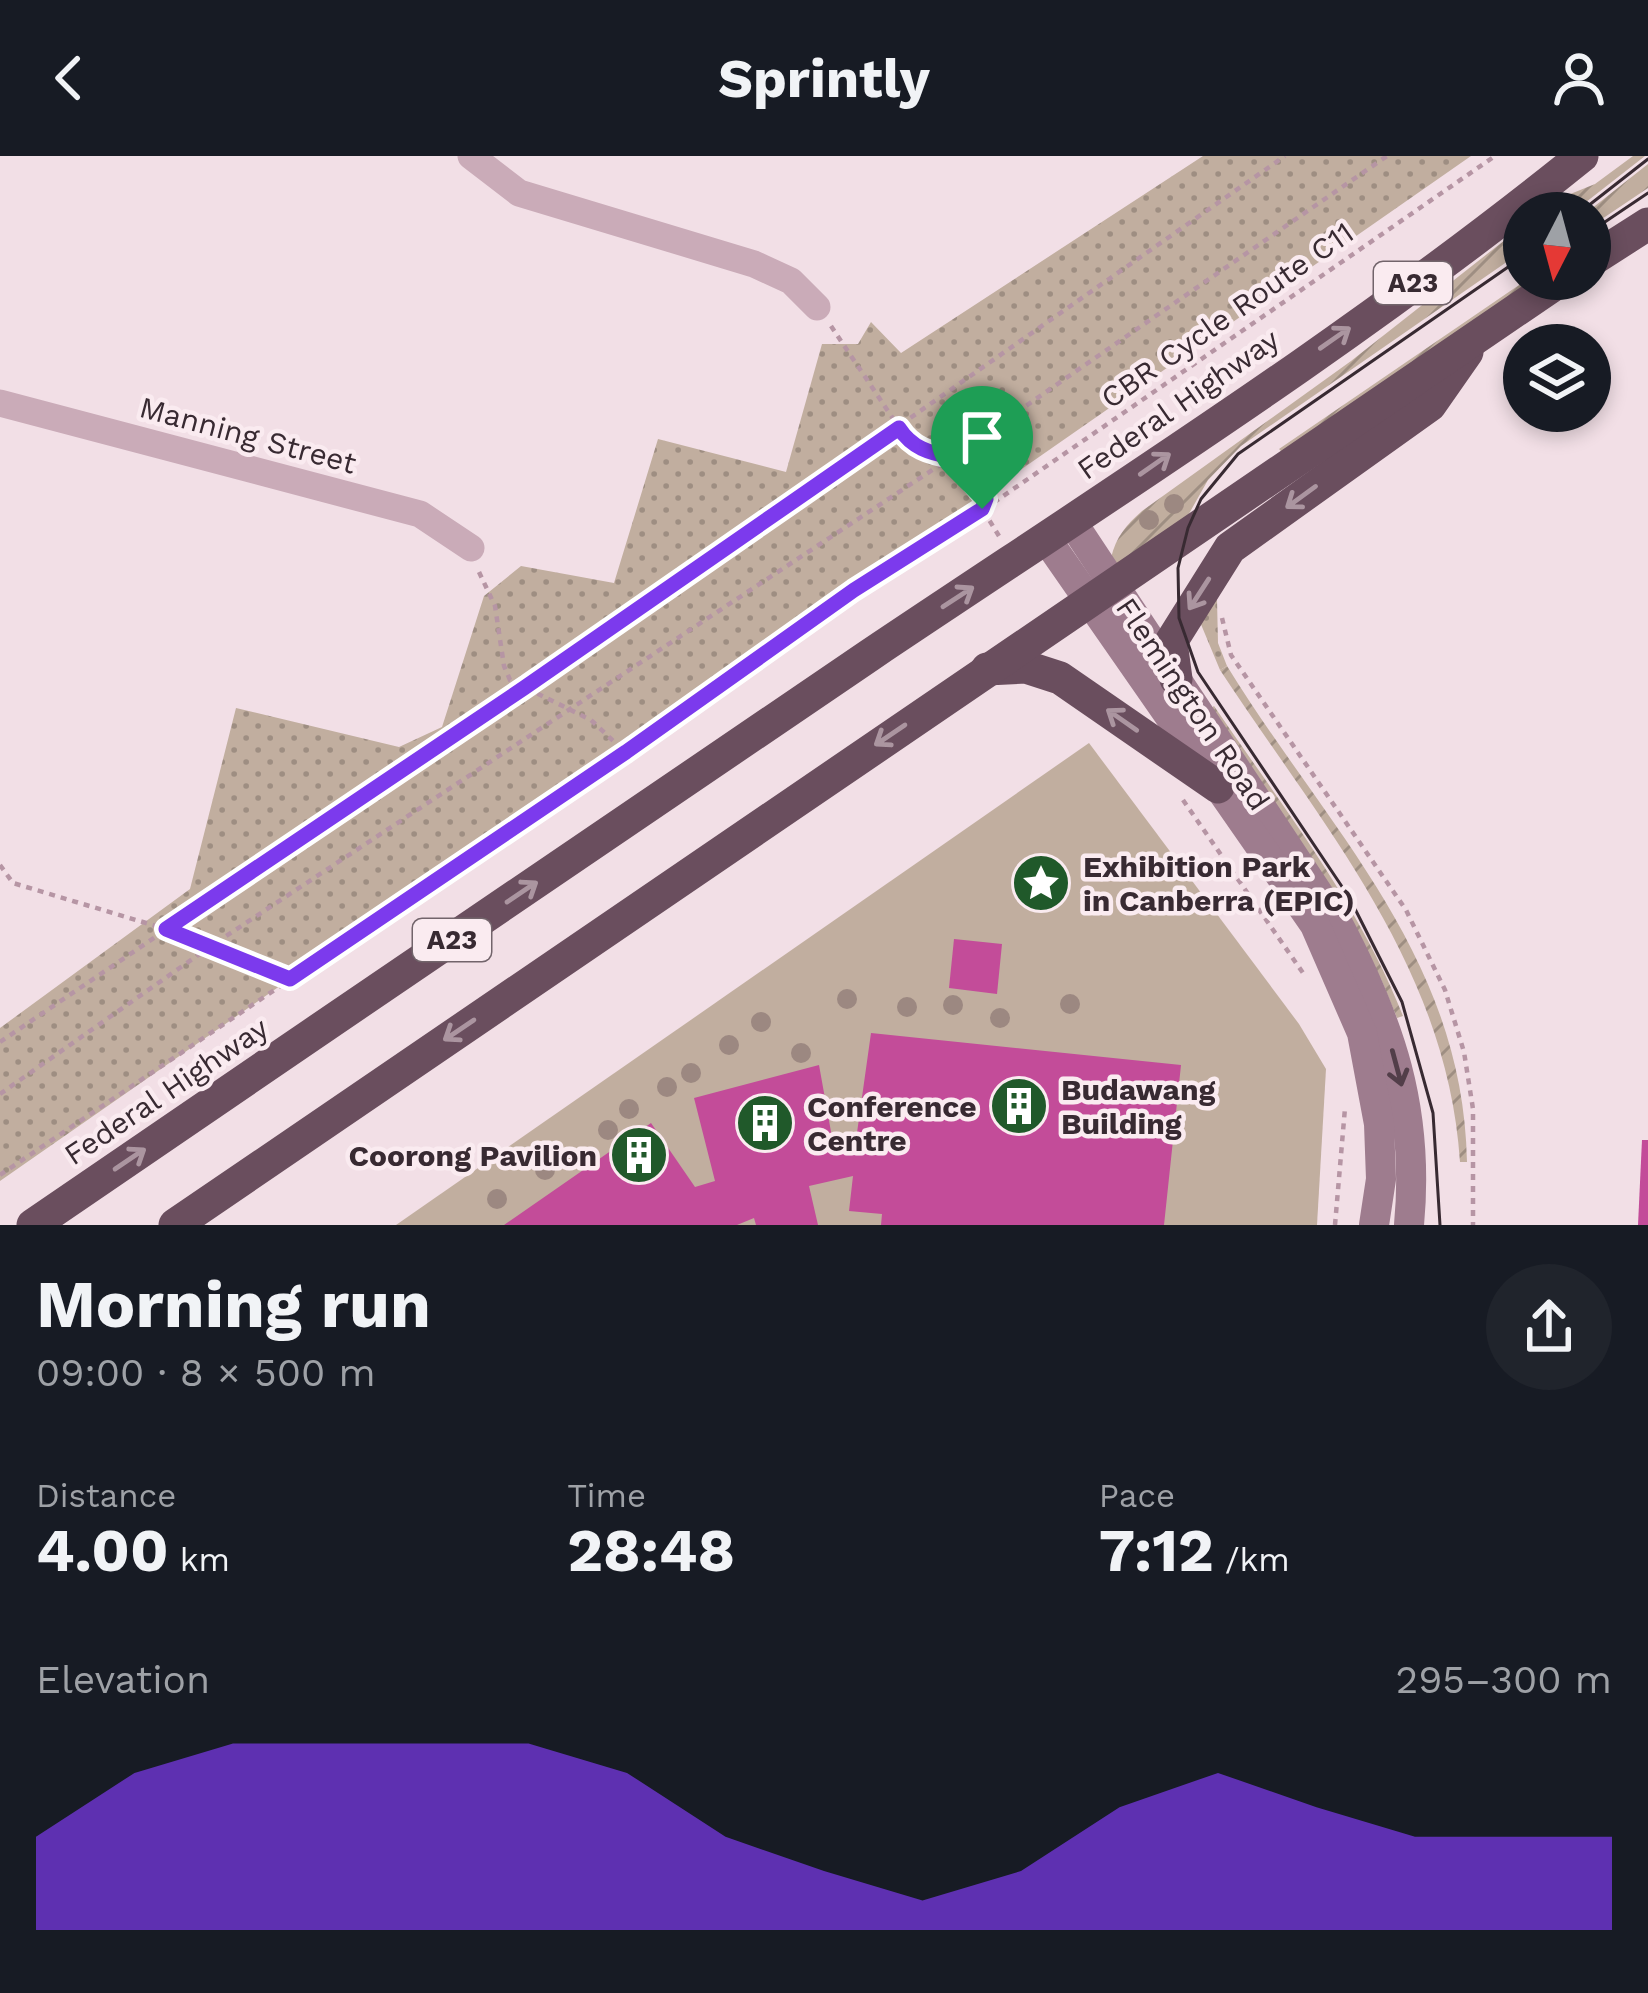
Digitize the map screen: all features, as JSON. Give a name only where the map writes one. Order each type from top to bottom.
[{"type":"highway","name":"Federal Highway","points":[[34,1225],[1059,531],[1496,225],[1582,156]]},
{"type":"highway","points":[[1611,248],[1648,224]]},
{"type":"highway","name":"A23","points":[[176,1225],[1530,300]]},
{"type":"highway","points":[[1176,679],[1171,641],[1230,548],[1430,405],[1478,335]]},
{"type":"highway","points":[[987,669],[1026,668],[1060,678],[1218,787]]},
{"type":"main road","name":"Flemington Road","points":[[1059,531],[1218,787],[1315,925],[1352,1003],[1378,1124],[1381,1179],[1374,1225]]},
{"type":"main road","name":"Flemington Road","points":[[1102,594],[1176,679],[1337,922],[1374,992],[1409,1114],[1409,1225]]},
{"type":"street","points":[[471,156],[519,193],[754,264],[791,281],[817,307]]},
{"type":"street","name":"Manning Street","points":[[0,403],[420,514],[471,548]]},
{"type":"path","points":[[0,1042],[524,688],[1285,156]]},
{"type":"path","points":[[0,1094],[211,946],[952,457],[1387,156]]},
{"type":"path","name":"CBR Cycle Route C11","points":[[0,1175],[1495,156]]},
{"type":"path","points":[[817,307],[908,441],[929,453],[952,457],[986,499],[982,509]]},
{"type":"path","points":[[471,548],[495,606],[504,666],[511,680],[591,720],[626,752]]},
{"type":"path","points":[[1221,606],[1231,655],[1406,910],[1445,990],[1464,1052],[1473,1109],[1473,1225]]},
{"type":"path","points":[[1183,800],[1305,976]]},
{"type":"path","points":[[0,865],[13,883],[166,929],[290,979]]},
{"type":"path","points":[[1335,1225],[1345,1105]]},
{"type":"shaded area","points":[[1203,156],[1471,156],[0,1181],[0,1028],[190,889],[236,708],[399,747],[442,727],[484,596],[521,566],[614,583],[658,439],[786,472],[822,344],[858,344],[871,322],[901,353]]},
{"type":"shaded area","points":[[1633,156],[1645,156],[1599,192],[1575,192],[1595,184]]},
{"type":"shaded area","points":[[1648,164],[1648,188],[1611,213],[1611,193]]},
{"type":"shaded area","points":[[1503,242],[1503,265],[1241,446],[1208,480],[1186,519],[1117,566],[1111,558],[1116,544],[1142,511],[1351,361]]},
{"type":"shaded area","points":[[1503,296],[1506,300],[1282,452],[1279,449]]},
{"type":"shaded area","points":[[1217,599],[1218,643],[1227,666],[1220,670],[1200,622]]},
{"type":"shaded area","points":[[1227,666],[1383,898],[1416,958],[1442,1021],[1460,1088],[1467,1162],[1460,1162],[1450,1091],[1432,1025],[1406,962],[1338,843],[1220,670]]},
{"type":"shaded area","points":[[1214,706],[1342,895],[1403,1016],[1397,1018],[1381,979],[1206,712]]},
{"type":"shaded area","name":"Exhibition Park in Canberra (EPIC)","points":[[1089,743],[1299,1024],[1326,1069],[1317,1225],[396,1225]]},
{"type":"building","points":[[954,939],[1002,944],[997,994],[949,988]]},
{"type":"building","name":"Budawang Building","points":[[871,1033],[1181,1065],[1164,1225],[881,1225],[882,1214],[849,1211],[853,1176],[809,1186],[818,1225],[756,1225],[754,1218],[737,1225],[504,1225],[651,1123],[695,1187],[715,1181],[694,1098],[819,1065],[835,1154],[855,1147]]},
{"type":"building","points":[[1642,1140],[1648,1140],[1648,1225],[1638,1225]]},
{"type":"tram line","points":[[1606,192],[1648,159]]},
{"type":"tram line","points":[[1611,218],[1648,193]]},
{"type":"tram line","points":[[1440,1225],[1433,1113],[1402,1002],[1349,897],[1198,672],[1179,618],[1178,568],[1201,499],[1238,454],[1503,271]]},
{"type":"place","name":"Exhibition Park in Canberra (EPIC)","points":[[1041,883]]},
{"type":"place","name":"Budawang Building","points":[[1019,1106]]},
{"type":"place","name":"Conference Centre","points":[[765,1123]]},
{"type":"place","name":"Coorong Pavilion","points":[[639,1155]]},
{"type":"route","points":[[899,428],[908,441],[929,453],[952,457],[986,499],[982,509],[854,590],[626,752],[290,979],[166,929],[899,428]]}]
